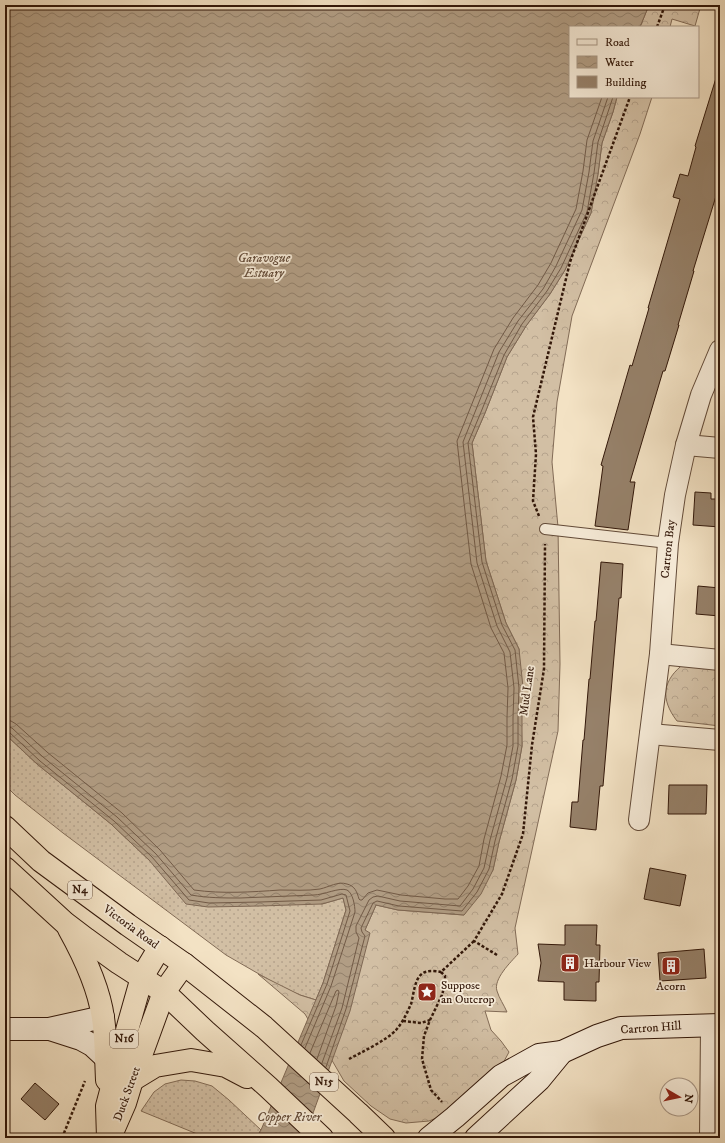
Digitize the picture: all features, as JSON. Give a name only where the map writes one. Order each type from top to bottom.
[{"type":"highway","name":"Victoria Road","points":[[5,827],[41,861],[184,964]]},
{"type":"highway","points":[[5,868],[65,923],[119,963],[164,992],[322,1138]]},
{"type":"highway","points":[[65,923],[91,974],[103,1017],[109,1101]]},
{"type":"highway","name":"Duck Street","points":[[109,1138],[107,1106],[128,1022],[142,977],[160,947]]},
{"type":"highway","name":"Duck Street","points":[[109,1138],[125,1103],[164,992],[184,964]]},
{"type":"highway","name":"N15","points":[[184,964],[264,1027],[384,1138]]},
{"type":"highway","points":[[132,1080],[155,1066],[191,1060],[226,1066],[268,1087]]},
{"type":"main road","points":[[5,1029],[49,1029],[103,1017]]},
{"type":"main road","name":"Cartron Hill","points":[[430,1138],[501,1076],[539,1055],[562,1052],[620,1028],[716,1025]]},
{"type":"main road","points":[[49,1029],[81,1039],[92,1045],[106,1058]]},
{"type":"main road","name":"Cartron Hill","points":[[476,1138],[539,1080],[562,1052]]},
{"type":"street","name":"Cartron Bay","points":[[639,820],[660,654],[668,543],[675,495],[686,445],[701,395],[720,350]]},
{"type":"street","points":[[686,445],[720,448]]},
{"type":"street","points":[[660,654],[720,660]]},
{"type":"street","points":[[650,734],[720,740]]},
{"type":"street","points":[[710,1138],[716,1025]]},
{"type":"lane","points":[[545,529],[668,543]]},
{"type":"path","points":[[657,26],[666,5]]},
{"type":"path","points":[[545,529],[533,500],[536,454],[533,418],[570,262],[630,98]]},
{"type":"path","name":"Mud Lane","points":[[441,972],[474,941],[502,894],[524,834],[532,745],[544,669],[545,529]]},
{"type":"path","points":[[474,941],[497,956]]},
{"type":"path","points":[[349,1060],[395,1032],[403,1021],[411,1003],[418,978],[424,972],[441,972],[445,976],[445,984],[442,995],[424,1036],[422,1060],[431,1090]]},
{"type":"path","points":[[403,1021],[421,1023],[430,1020]]},
{"type":"path","points":[[62,1138],[90,1070],[106,1058]]},
{"type":"green space","points":[[649,5],[701,5],[695,26],[672,19],[670,26],[640,26]]},
{"type":"green space","points":[[617,98],[652,98],[640,134],[572,316],[557,402],[552,462],[558,527],[560,664],[558,731],[515,928],[518,954],[503,971],[496,986],[498,994],[507,1012],[485,1011],[491,1030],[509,1052],[501,1067],[444,1115],[429,1121],[406,1123],[390,1119],[371,1106],[344,1081],[305,1014],[258,974],[300,995],[316,1000],[365,930],[376,905],[398,910],[464,915],[493,870],[516,780],[522,746],[519,649],[506,623],[486,561],[472,443],[507,357],[526,326],[550,294],[565,270],[591,213],[602,143]]},
{"type":"green space","points":[[685,663],[720,666],[720,726],[677,721],[672,713],[668,705],[666,690],[672,676],[677,669]]},
{"type":"green space","points":[[5,734],[37,764],[111,824],[149,860],[322,904],[343,898],[346,910],[323,983],[316,1000],[300,995],[278,985],[226,955],[63,833],[15,795],[5,785]]},
{"type":"green space","points":[[181,1080],[195,1081],[212,1086],[261,1130],[256,1138],[207,1138],[141,1111],[154,1092],[165,1084]]},
{"type":"water","name":"Garavogue Estuary","points":[[5,5],[649,5],[640,26],[569,26],[569,98],[617,98],[602,143],[591,213],[565,270],[550,294],[526,326],[507,357],[472,443],[486,561],[506,623],[519,649],[523,687],[522,746],[516,780],[493,870],[481,894],[464,915],[398,910],[376,905],[365,930],[370,933],[350,1011],[304,1138],[256,1138],[261,1130],[323,983],[346,910],[343,898],[322,904],[208,907],[186,904],[149,860],[111,824],[37,764],[5,734]]},
{"type":"building","points":[[716,78],[720,78],[720,183],[693,271],[679,325],[665,371],[663,371],[630,482],[635,482],[628,530],[595,526],[603,466],[601,465],[630,365],[632,366],[680,199],[673,197],[680,174],[688,176],[696,147],[695,146]]},
{"type":"building","points":[[695,492],[711,493],[711,499],[720,499],[720,527],[693,525]]},
{"type":"building","points":[[601,562],[623,564],[603,786],[600,786],[596,830],[570,827],[572,802],[578,802]]},
{"type":"building","points":[[698,586],[720,588],[720,616],[696,614]]},
{"type":"building","points":[[669,785],[707,785],[706,814],[668,814]]},
{"type":"building","points":[[650,868],[686,875],[680,906],[644,899]]},
{"type":"building","name":"Harbour View","points":[[565,925],[597,925],[596,945],[600,945],[599,982],[596,982],[596,1001],[564,1000],[564,982],[538,981],[541,963],[538,944],[565,945]]},
{"type":"building","points":[[704,949],[706,978],[660,981],[658,953]]},
{"type":"building","points":[[35,1083],[59,1104],[45,1120],[21,1099]]},
{"type":"place","name":"Harbour View","points":[[570,963]]},
{"type":"place","name":"Acorn","points":[[671,966]]},
{"type":"place","name":"Suppose an Outcrop","points":[[427,992]]},
{"type":"water label","name":"Copper River","points":[[289,1117]]}]
